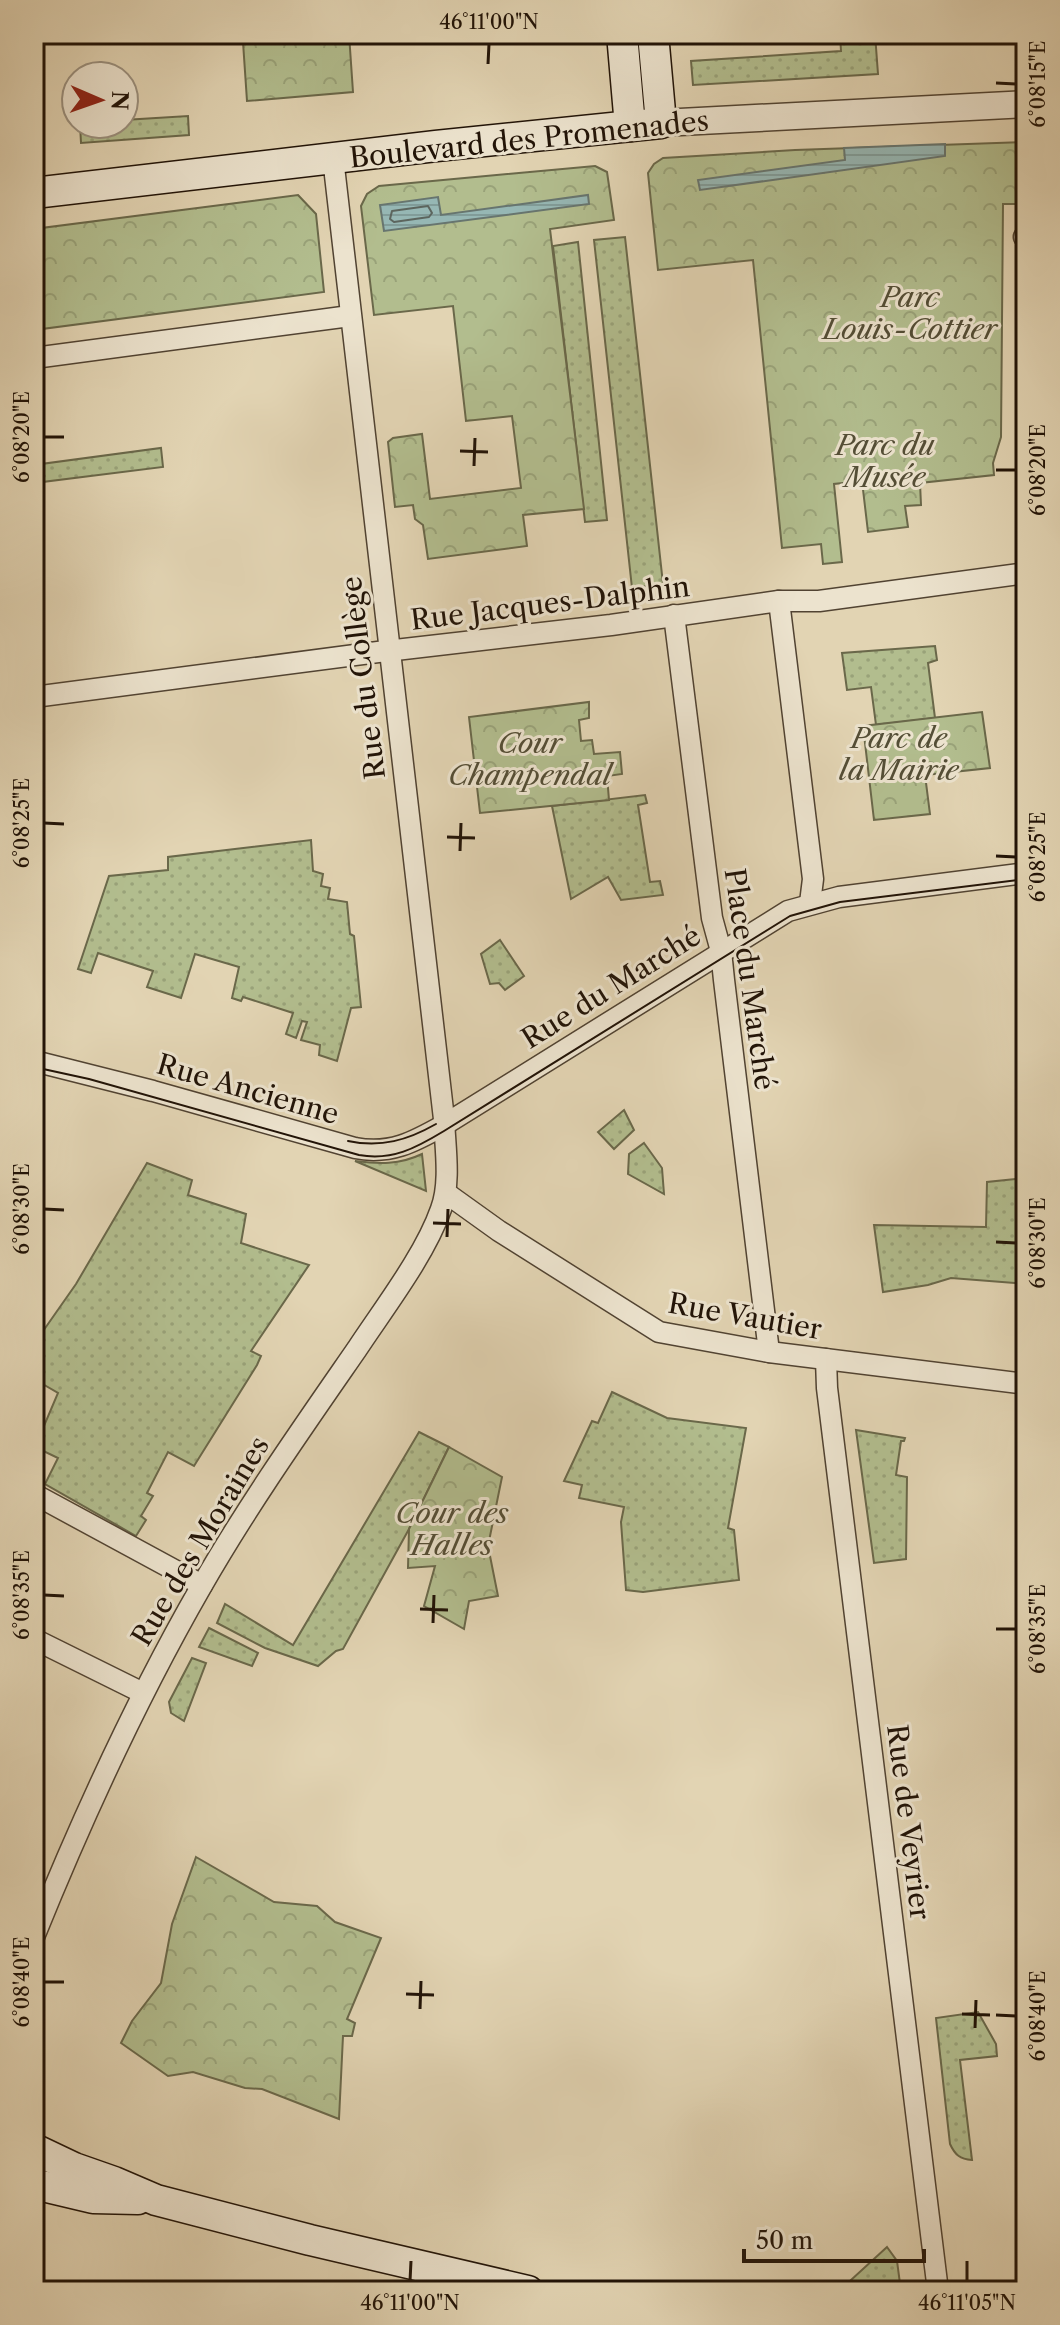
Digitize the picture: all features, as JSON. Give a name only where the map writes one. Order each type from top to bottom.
[{"type":"main road","points":[[622,34],[630,126]]},
{"type":"main road","points":[[653,34],[661,123]]},
{"type":"main road","name":"Boulevard des Promenades","points":[[34,193],[661,123]]},
{"type":"main road","points":[[34,2149],[156,2200],[528,2291]]},
{"type":"main road","points":[[34,2184],[93,2198],[156,2200]]},
{"type":"street","name":"Boulevard des Promenades","points":[[661,123],[1026,104]]},
{"type":"street","name":"Rue du Collège","points":[[333,158],[444,1125],[446,1193]]},
{"type":"street","points":[[34,358],[350,316]]},
{"type":"street","name":"Rue Jacques-Dalphin","points":[[34,697],[779,601],[819,601],[1026,573]]},
{"type":"street","points":[[779,601],[813,879],[810,903]]},
{"type":"street","name":"Place du Marché","points":[[674,615],[712,918],[721,951],[769,1352]]},
{"type":"street","name":"Rue du Marché","points":[[444,1125],[777,916],[810,903],[839,897],[1026,873]]},
{"type":"street","name":"Rue Ancienne","points":[[34,1061],[365,1150],[406,1146],[444,1125]]},
{"type":"street","name":"Rue Vautier","points":[[446,1193],[470,1212],[652,1329],[669,1335],[769,1352],[1026,1384]]},
{"type":"street","name":"Rue des Moraines","points":[[34,1937],[81,1821],[143,1693],[202,1585],[271,1475],[386,1305],[429,1234],[446,1193]]},
{"type":"street","name":"Rue de Veyrier","points":[[826,1359],[851,1591],[938,2291]]},
{"type":"street","points":[[34,1494],[202,1585]]},
{"type":"street","points":[[34,1639],[143,1693]]},
{"type":"green space","points":[[235,34],[349,34],[353,92],[247,101],[243,42],[235,42]]},
{"type":"green space","points":[[840,34],[875,34],[878,74],[693,85],[691,61],[841,51]]},
{"type":"green space","points":[[188,116],[189,135],[140,139],[140,119]]},
{"type":"green space","points":[[81,140],[122,140],[81,143]]},
{"type":"green space","points":[[1026,142],[1026,204],[1003,204],[1001,437],[993,463],[994,475],[920,483],[921,505],[905,506],[908,527],[868,532],[862,481],[834,484],[842,562],[823,564],[821,544],[782,548],[753,260],[658,270],[648,173],[663,158]]},
{"type":"green space","points":[[595,166],[607,172],[614,220],[550,229],[584,509],[523,515],[527,546],[428,559],[423,525],[415,519],[413,505],[395,507],[388,442],[393,438],[422,434],[430,499],[521,488],[512,416],[466,421],[453,306],[374,315],[361,206],[367,194],[379,186]]},
{"type":"green space","points":[[298,195],[316,214],[324,292],[34,330],[34,229]]},
{"type":"green space","points":[[625,237],[663,584],[632,588],[594,240]]},
{"type":"green space","points":[[578,242],[607,520],[585,522],[553,246]]},
{"type":"green space","points":[[161,448],[163,467],[34,483],[34,465]]},
{"type":"green space","points":[[935,646],[937,660],[928,663],[935,718],[876,725],[871,687],[847,690],[842,653]]},
{"type":"green space","name":"Cour Champendal","points":[[589,702],[589,718],[579,720],[581,741],[592,740],[594,754],[620,752],[622,774],[607,776],[609,800],[480,813],[469,717]]},
{"type":"green space","name":"Parc de la Mairie","points":[[982,712],[990,768],[925,775],[930,814],[874,820],[863,726]]},
{"type":"green space","points":[[645,795],[647,803],[638,805],[650,882],[660,881],[663,895],[621,900],[608,877],[571,899],[552,806]]},
{"type":"green space","points":[[311,840],[313,871],[323,874],[321,886],[330,888],[328,899],[347,902],[350,934],[354,936],[361,1007],[351,1008],[337,1061],[319,1055],[320,1045],[301,1040],[307,1022],[302,1021],[296,1038],[286,1034],[293,1013],[243,997],[241,1001],[232,998],[239,967],[195,954],[181,998],[147,987],[153,971],[98,953],[91,973],[78,969],[109,876],[168,870],[168,857]]},
{"type":"green space","points":[[500,940],[524,976],[505,990],[499,983],[490,984],[481,954]]},
{"type":"green space","points":[[624,1110],[634,1130],[614,1149],[598,1132]]},
{"type":"green space","points":[[644,1143],[662,1168],[664,1194],[628,1174],[629,1154]]},
{"type":"green space","points":[[422,1154],[426,1191],[355,1161],[389,1163]]},
{"type":"green space","points":[[147,1163],[192,1180],[188,1195],[246,1214],[241,1243],[309,1265],[251,1351],[261,1356],[257,1365],[194,1466],[168,1452],[147,1493],[153,1496],[141,1516],[146,1520],[136,1536],[45,1484],[58,1458],[35,1447],[58,1393],[34,1379],[34,1344],[76,1284]]},
{"type":"green space","points":[[1026,1178],[1026,1284],[951,1278],[883,1292],[874,1225],[986,1227],[987,1182]]},
{"type":"green space","points":[[612,1392],[667,1418],[746,1428],[728,1528],[734,1530],[739,1580],[643,1592],[626,1590],[621,1522],[624,1507],[579,1498],[582,1485],[564,1481],[592,1421],[598,1423]]},
{"type":"green space","points":[[856,1430],[905,1438],[901,1441],[896,1475],[907,1477],[906,1559],[874,1563]]},
{"type":"green space","points":[[419,1432],[449,1447],[409,1529],[343,1649],[318,1666],[265,1648],[217,1623],[225,1604],[293,1645]]},
{"type":"green space","name":"Cour des Halles","points":[[449,1447],[502,1477],[488,1546],[498,1596],[469,1601],[464,1629],[424,1606],[435,1566],[408,1568],[409,1529]]},
{"type":"green space","points":[[209,1628],[258,1653],[252,1666],[199,1647]]},
{"type":"green space","points":[[192,1658],[206,1663],[184,1721],[171,1713],[169,1702]]},
{"type":"green space","points":[[196,1857],[274,1902],[317,1906],[335,1922],[381,1938],[347,2019],[355,2023],[352,2036],[343,2036],[339,2119],[262,2089],[245,2088],[193,2072],[168,2076],[121,2043],[132,2021],[161,1983],[172,1924]]},
{"type":"green space","points":[[978,2012],[996,2044],[997,2056],[960,2060],[972,2160],[958,2156],[950,2144],[936,2018]]},
{"type":"green space","points":[[887,2247],[897,2261],[901,2291],[839,2291]]},
{"type":"water","points":[[945,144],[945,156],[700,190],[698,180],[845,160],[844,148]]},
{"type":"water","points":[[588,195],[589,204],[384,231],[380,205],[438,197],[441,215]]},
{"type":"tram line","points":[[34,1067],[89,1079],[359,1155],[393,1155],[414,1148],[444,1131],[790,916],[840,902],[1026,879]]},
{"type":"tram line","points":[[348,1141],[372,1144],[394,1141],[436,1124]]},
{"type":"park label","name":"Parc Louis-Cottier","points":[[910,313]]},
{"type":"park label","name":"Parc du Musée","points":[[885,461]]}]
